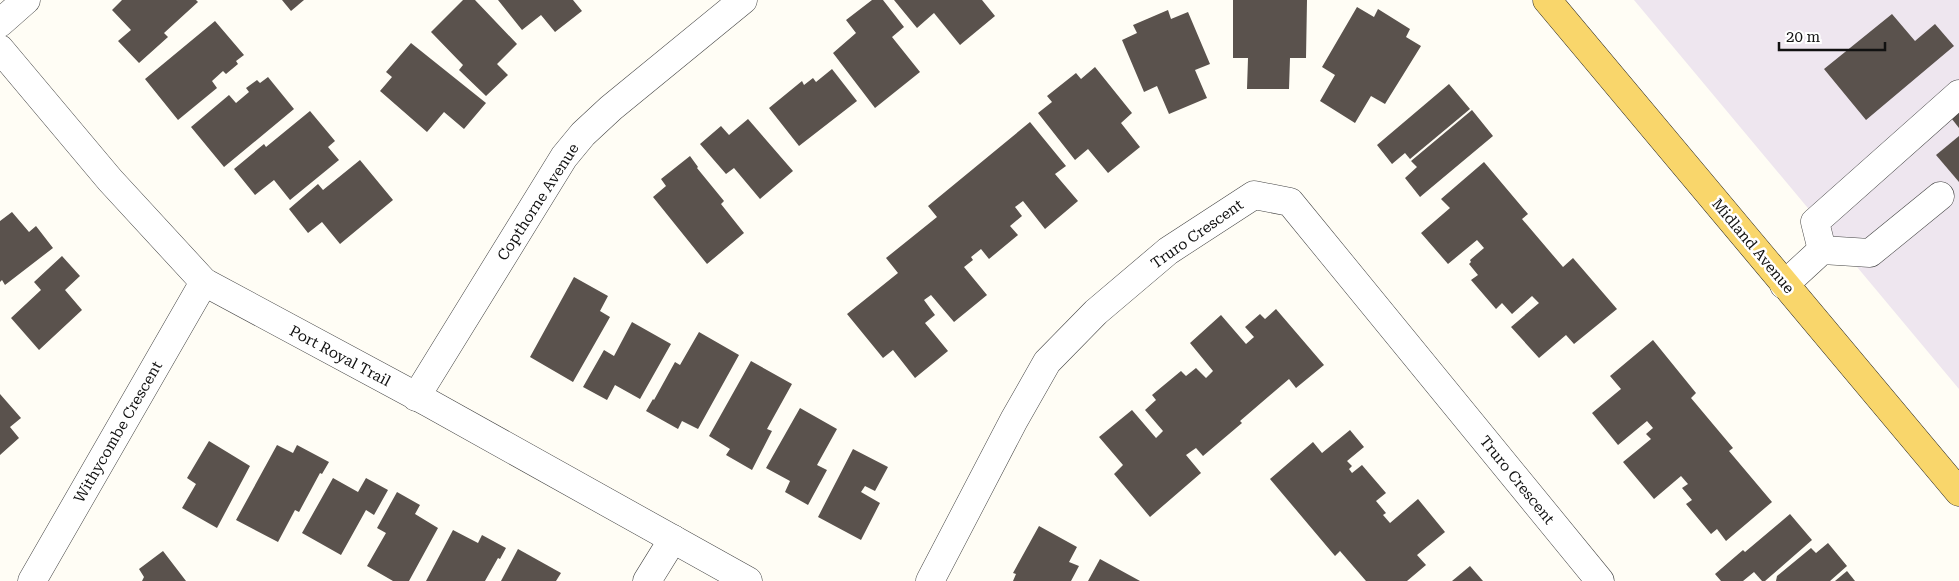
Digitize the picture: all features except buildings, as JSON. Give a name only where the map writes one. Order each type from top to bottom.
[{"type":"main road","name":"Midland Avenue","points":[[1547,0],[1959,492]]},
{"type":"street","points":[[0,23],[26,0]]},
{"type":"street","name":"Copthorne Avenue","points":[[416,397],[564,157],[577,141],[611,108],[743,0]]},
{"type":"street","name":"Port Royal Trail","points":[[0,49],[110,180],[204,282],[748,581]]},
{"type":"street","points":[[1822,250],[1815,222],[1959,94]]},
{"type":"street","name":"Truro Crescent","points":[[930,581],[1014,420],[1047,362],[1096,312],[1168,251],[1254,195],[1290,202],[1600,581]]},
{"type":"street","points":[[1784,285],[1822,250],[1870,252],[1940,196]]},
{"type":"street","name":"Withycombe Crescent","points":[[32,581],[204,282]]},
{"type":"street","points":[[647,581],[673,539]]},
{"type":"shaded area","points":[[1634,0],[1959,0],[1959,389]]}]
